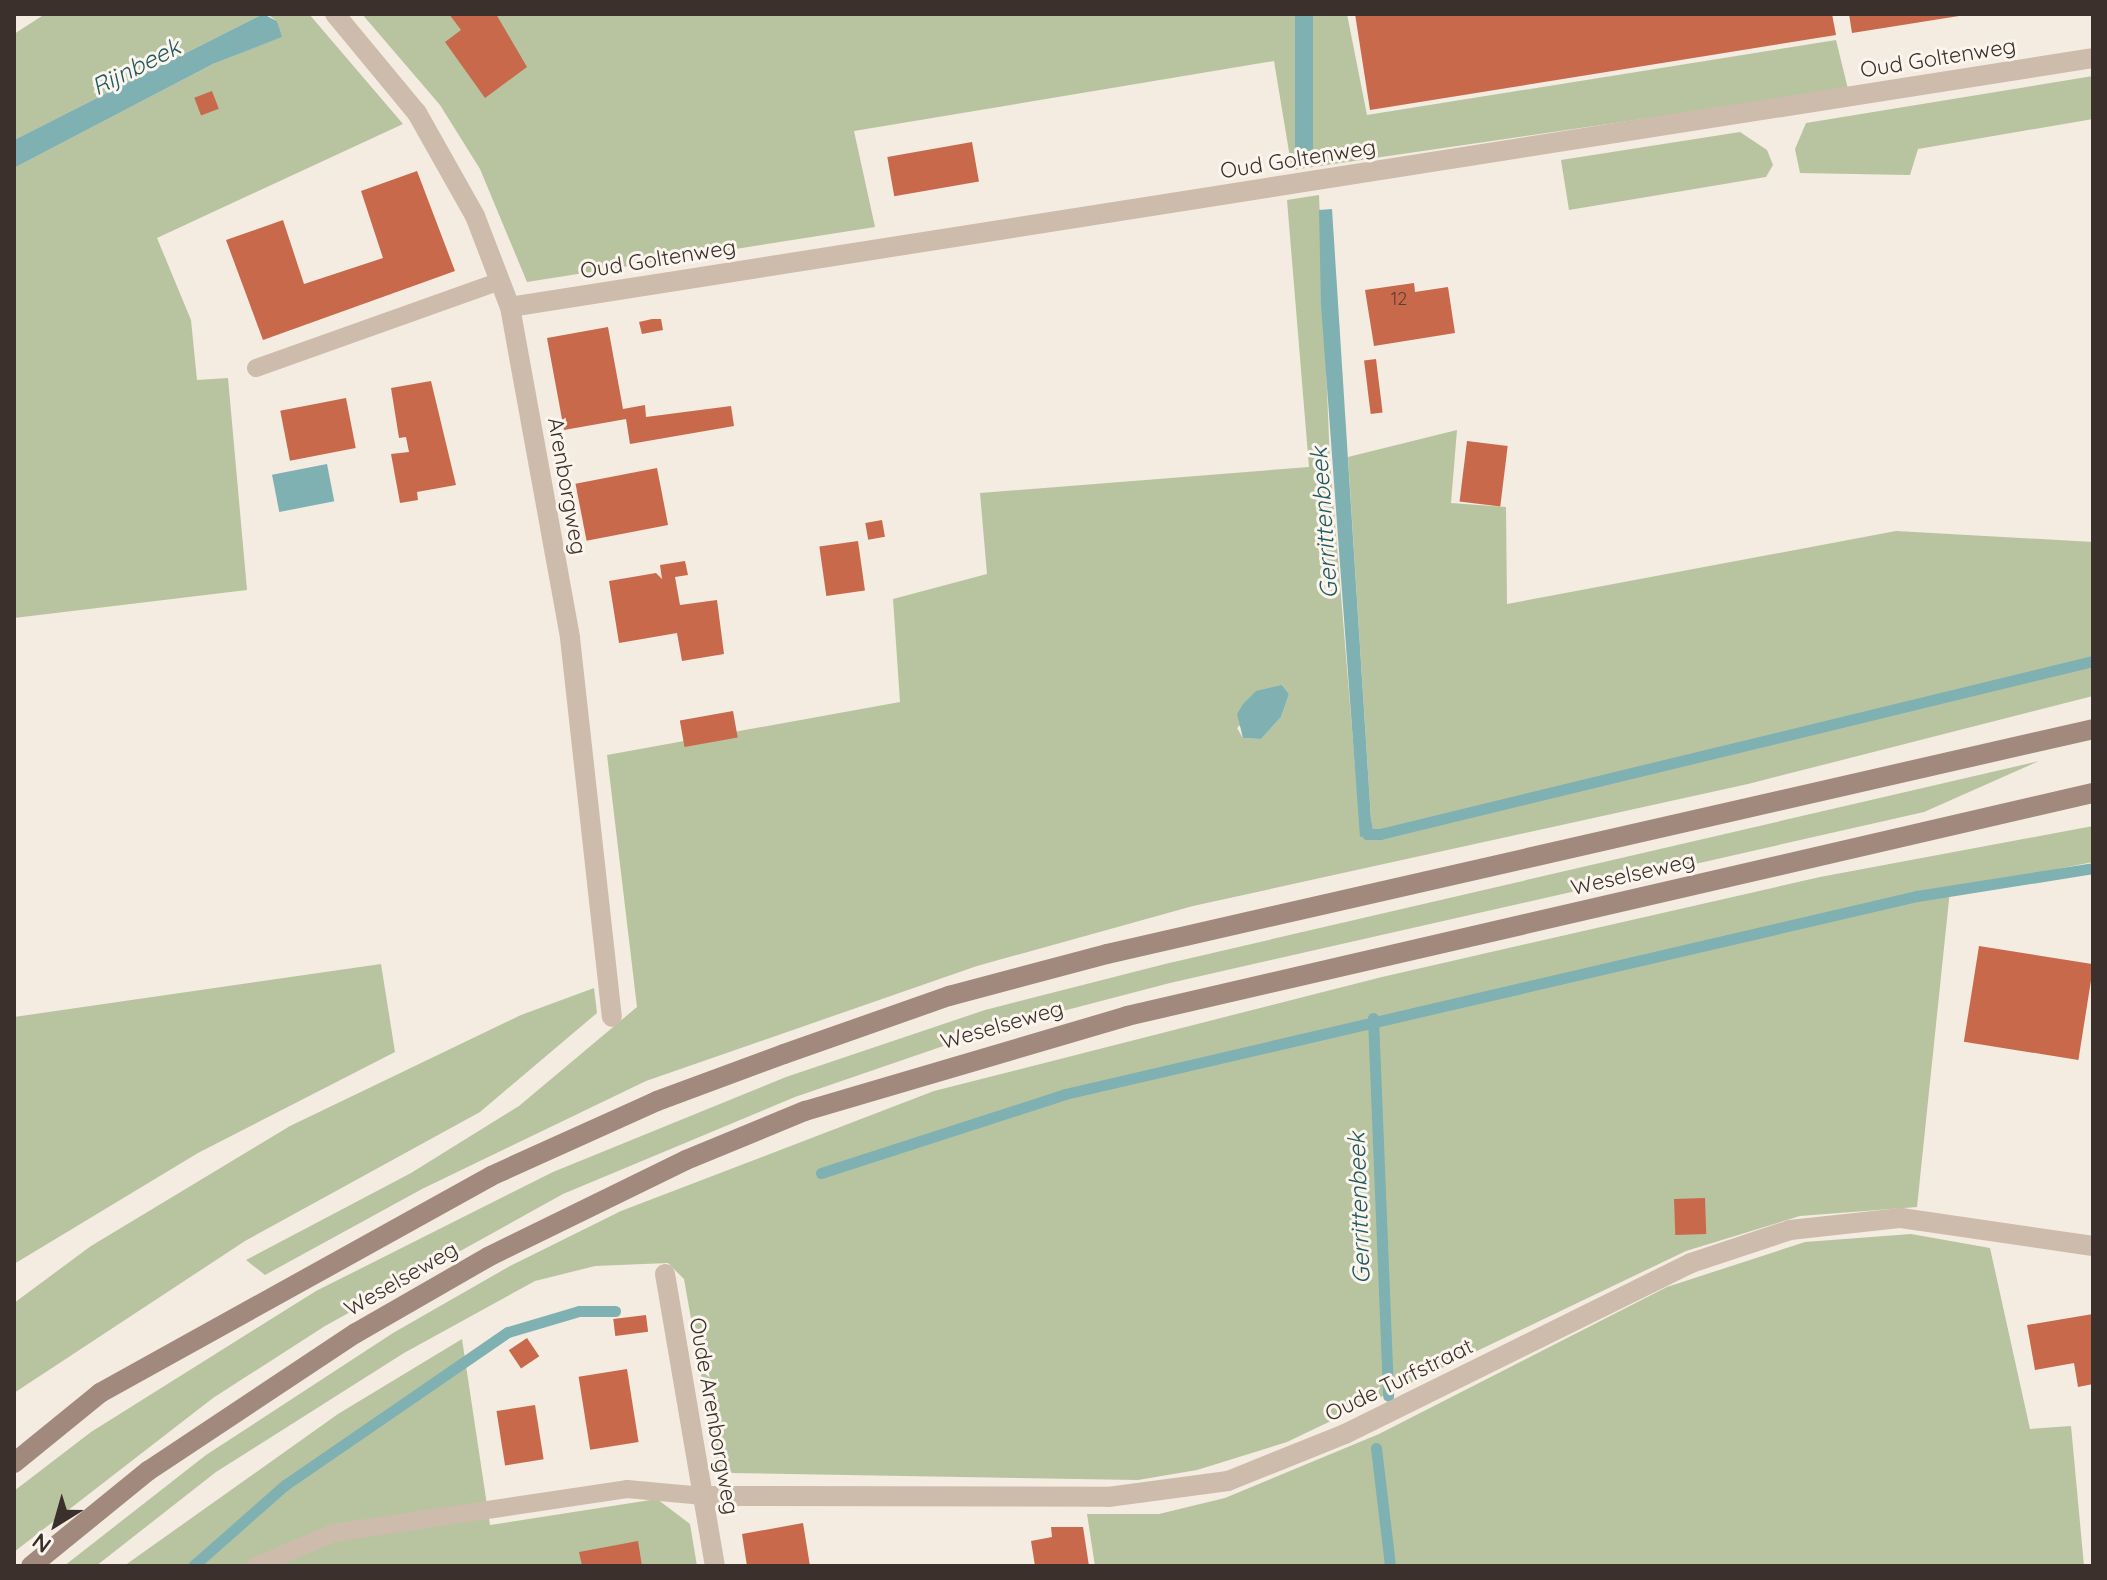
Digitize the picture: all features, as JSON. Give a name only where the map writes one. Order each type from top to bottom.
[{"type":"main road","name":"Weselseweg","points":[[14,1463],[100,1393],[491,1176],[657,1101],[859,1027],[949,996],[1107,954],[2093,729]]},
{"type":"main road","name":"Weselseweg","points":[[31,1566],[148,1471],[356,1333],[488,1257],[686,1160],[805,1111],[1127,1016],[2093,793]]},
{"type":"street","name":"Arenborgweg","points":[[335,14],[417,113],[475,216],[510,307],[570,638],[612,1017]]},
{"type":"street","name":"Oud Goltenweg","points":[[510,307],[2093,58]]},
{"type":"street","name":"Oude Turfstraat","points":[[704,1496],[1108,1497],[1228,1481],[1345,1434],[1691,1263],[1790,1230],[1901,1218],[2093,1246]]},
{"type":"street","name":"Oude Arenborgweg","points":[[665,1274],[715,1566]]},
{"type":"lane","points":[[256,368],[500,281]]},
{"type":"lane","points":[[256,1566],[333,1533],[627,1489],[704,1496]]},
{"type":"green space","points":[[45,14],[263,14],[14,140],[14,34]]},
{"type":"green space","points":[[267,14],[309,14],[403,124],[157,238],[191,320],[197,380],[228,378],[247,590],[14,618],[14,168],[213,64],[281,37],[277,21]]},
{"type":"green space","points":[[362,14],[1347,14],[1367,115],[1836,40],[1848,89],[1292,170],[1274,61],[854,131],[875,227],[527,282],[480,169],[440,105]]},
{"type":"green space","points":[[2093,76],[2093,119],[1918,149],[1910,175],[1800,173],[1795,149],[1806,123]]},
{"type":"green space","points":[[1740,132],[1767,150],[1773,165],[1766,177],[1569,210],[1561,160]]},
{"type":"green space","points":[[1319,195],[1330,463],[1361,837],[1372,835],[1348,457],[1457,430],[1451,503],[1506,507],[1507,604],[1896,531],[2093,542],[2093,696],[1748,784],[1193,906],[977,966],[646,1081],[422,1189],[265,1275],[246,1260],[411,1173],[519,1106],[637,1007],[607,755],[900,702],[893,599],[987,574],[980,493],[1309,467],[1287,200]],"holes":[[[1282,685],[1289,694],[1281,717],[1261,739],[1243,738],[1237,728]]]},
{"type":"green space","points":[[2039,761],[1924,812],[1170,983],[990,1030],[795,1097],[563,1194],[325,1326],[213,1398],[14,1552],[14,1491],[91,1432],[316,1291],[553,1172],[786,1077],[985,1010],[1165,964]]},
{"type":"green space","points":[[2093,826],[2093,862],[1950,890],[1917,1207],[1800,1216],[1686,1251],[1287,1442],[1197,1470],[1138,1480],[729,1473],[717,1466],[684,1279],[668,1263],[595,1266],[535,1281],[404,1353],[216,1472],[96,1566],[64,1566],[206,1455],[393,1333],[510,1266],[621,1211],[934,1091],[1382,977],[1820,877]]},
{"type":"green space","points":[[381,964],[395,1052],[198,1153],[14,1264],[14,1017]]},
{"type":"green space","points":[[594,988],[597,1013],[480,1112],[245,1241],[14,1393],[14,1303],[91,1246],[290,1126],[521,1015]]},
{"type":"green space","points":[[1911,1234],[1990,1248],[2030,1429],[2071,1426],[2084,1566],[1395,1566],[1386,1502],[1392,1566],[1095,1566],[1087,1514],[1159,1514],[1225,1498],[1379,1434],[1667,1287],[1805,1242]]},
{"type":"green space","points":[[462,1339],[490,1525],[657,1499],[690,1524],[697,1566],[124,1566],[338,1414]]},
{"type":"water","points":[[263,14],[277,21],[282,37],[213,64],[14,168],[14,140]]},
{"type":"water","points":[[1295,14],[1313,14],[1313,151],[1295,151]]},
{"type":"water","points":[[1332,209],[1372,835],[1360,837],[1321,305],[1319,210]]},
{"type":"water","points":[[327,464],[334,501],[279,512],[272,475]]},
{"type":"water","points":[[1282,685],[1289,694],[1281,717],[1261,739],[1243,738],[1237,714],[1243,704],[1256,691]]},
{"type":"building","points":[[449,14],[496,14],[527,67],[485,98],[445,42],[461,30]]},
{"type":"building","points":[[1355,14],[1832,14],[1836,35],[1370,110]]},
{"type":"building","points":[[1849,14],[1958,14],[1959,16],[1852,33]]},
{"type":"building","points":[[212,91],[219,109],[201,116],[194,98]]},
{"type":"building","points":[[972,142],[979,181],[894,196],[887,157]]},
{"type":"building","points":[[417,171],[455,271],[263,340],[226,240],[283,220],[304,284],[383,258],[361,191]]},
{"type":"building","points":[[1414,283],[1415,292],[1448,287],[1455,333],[1374,346],[1365,290]]},
{"type":"building","points":[[661,319],[663,330],[642,334],[639,322]]},
{"type":"building","points":[[608,327],[623,409],[645,405],[646,417],[731,406],[734,426],[630,444],[626,419],[564,430],[547,338]]},
{"type":"building","points":[[1376,359],[1383,413],[1371,414],[1364,360]]},
{"type":"building","points":[[431,381],[456,485],[417,492],[418,500],[400,503],[391,454],[409,452],[406,437],[399,438],[391,388]]},
{"type":"building","points":[[346,398],[356,448],[290,461],[280,411]]},
{"type":"building","points":[[1467,441],[1508,446],[1500,507],[1460,502]]},
{"type":"building","points":[[657,468],[668,525],[587,541],[576,484]]},
{"type":"building","points":[[882,520],[885,537],[868,540],[865,523]]},
{"type":"building","points":[[858,541],[865,591],[826,596],[819,546]]},
{"type":"building","points":[[685,561],[688,575],[675,577],[680,605],[717,600],[724,654],[682,661],[677,633],[619,643],[609,581],[656,573],[662,579],[660,565]]},
{"type":"building","points":[[733,711],[738,738],[685,747],[680,720]]},
{"type":"building","points":[[1979,946],[2093,964],[2078,1060],[1964,1042]]},
{"type":"building","points":[[1705,1198],[1706,1234],[1675,1235],[1674,1199]]},
{"type":"building","points":[[2093,1314],[2093,1384],[2078,1387],[2074,1363],[2035,1370],[2027,1325]]},
{"type":"building","points":[[646,1315],[648,1332],[615,1336],[613,1319]]},
{"type":"building","points":[[527,1338],[539,1356],[521,1369],[509,1350]]},
{"type":"building","points":[[627,1369],[639,1442],[590,1450],[579,1377]]},
{"type":"building","points":[[535,1405],[544,1459],[505,1465],[496,1411]]},
{"type":"building","points":[[803,1523],[810,1566],[747,1566],[742,1534]]},
{"type":"building","points":[[1051,1527],[1083,1527],[1089,1566],[1035,1566],[1031,1541],[1052,1537]]},
{"type":"building","points":[[638,1541],[642,1566],[582,1566],[579,1552]]},
{"type":"waterway","points":[[1366,824],[1367,834],[1380,834],[2093,661]]},
{"type":"waterway","points":[[821,1173],[1065,1094],[1917,896],[2093,868]]},
{"type":"waterway","name":"Gerrittenbeek","points":[[1373,1018],[1388,1396]]},
{"type":"waterway","points":[[193,1566],[285,1485],[508,1332],[579,1311],[615,1311]]},
{"type":"waterway","name":"Gerrittenbeek","points":[[1376,1448],[1390,1566]]},
{"type":"water label","name":"Rijnbeek","points":[[136,67]]}]
